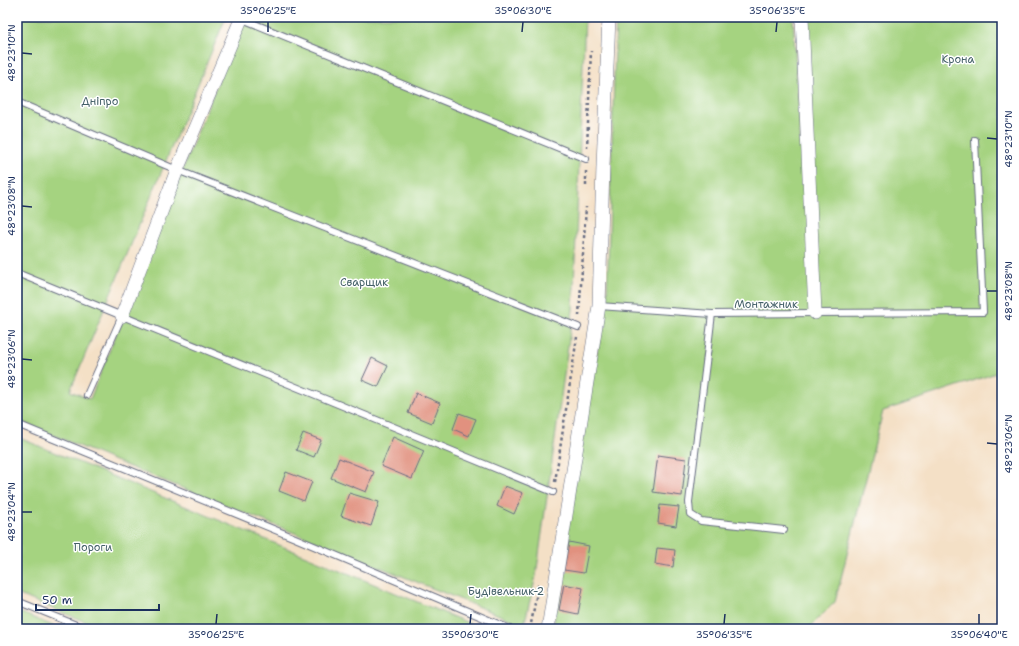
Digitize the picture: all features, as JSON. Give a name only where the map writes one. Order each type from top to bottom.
[{"type":"street","points":[[548,629],[599,306],[609,17]]},
{"type":"street","points":[[802,17],[815,312]]},
{"type":"street","points":[[122,316],[177,170],[240,18]]},
{"type":"lane","points":[[240,18],[586,159]]},
{"type":"lane","points":[[17,102],[177,170],[578,327]]},
{"type":"lane","points":[[599,306],[712,314],[815,312],[983,312],[975,140]]},
{"type":"lane","points":[[17,273],[553,492]]},
{"type":"lane","points":[[712,314],[689,502],[690,514],[701,521],[784,530]]},
{"type":"lane","points":[[87,395],[122,316]]},
{"type":"lane","points":[[17,424],[295,538],[510,629]]},
{"type":"lane","points":[[17,601],[86,629]]},
{"type":"green space","name":"Сварщик","points":[[17,17],[226,17],[70,391],[90,399],[244,17],[585,17],[573,310],[536,576],[524,625],[115,461],[17,420]]},
{"type":"green space","name":"Монтажник","points":[[616,17],[793,17],[801,149],[811,148],[807,17],[1002,17],[1002,371],[883,411],[835,602],[808,629],[553,629],[576,470],[607,298]]},
{"type":"green space","name":"Пороги","points":[[17,437],[483,629],[103,629],[17,594]]},
{"type":"green space","points":[[17,611],[60,629],[17,629]]},
{"type":"building","points":[[372,358],[388,366],[378,387],[362,380]]},
{"type":"building","points":[[416,393],[440,403],[432,423],[408,413]]},
{"type":"building","points":[[459,413],[476,419],[469,436],[453,429]]},
{"type":"building","points":[[303,433],[321,440],[314,457],[296,450]]},
{"type":"building","points":[[393,437],[424,451],[412,479],[381,466]]},
{"type":"building","points":[[658,455],[686,459],[682,496],[653,492]]},
{"type":"building","points":[[339,458],[374,472],[366,492],[331,478]]},
{"type":"building","points":[[286,472],[312,482],[304,501],[279,491]]},
{"type":"building","points":[[505,486],[523,493],[514,514],[497,506]]},
{"type":"building","points":[[349,493],[379,502],[371,526],[341,516]]},
{"type":"building","points":[[660,505],[679,507],[676,526],[658,523]]},
{"type":"building","points":[[569,542],[589,546],[584,573],[564,570]]},
{"type":"building","points":[[657,548],[675,550],[673,567],[655,564]]},
{"type":"building","points":[[564,584],[583,588],[578,614],[559,610]]},
{"type":"park label","name":"Крона","points":[[958,59]]},
{"type":"park label","name":"Дніпро","points":[[100,101]]},
{"type":"park label","name":"Будівельник-2","points":[[506,591]]}]
